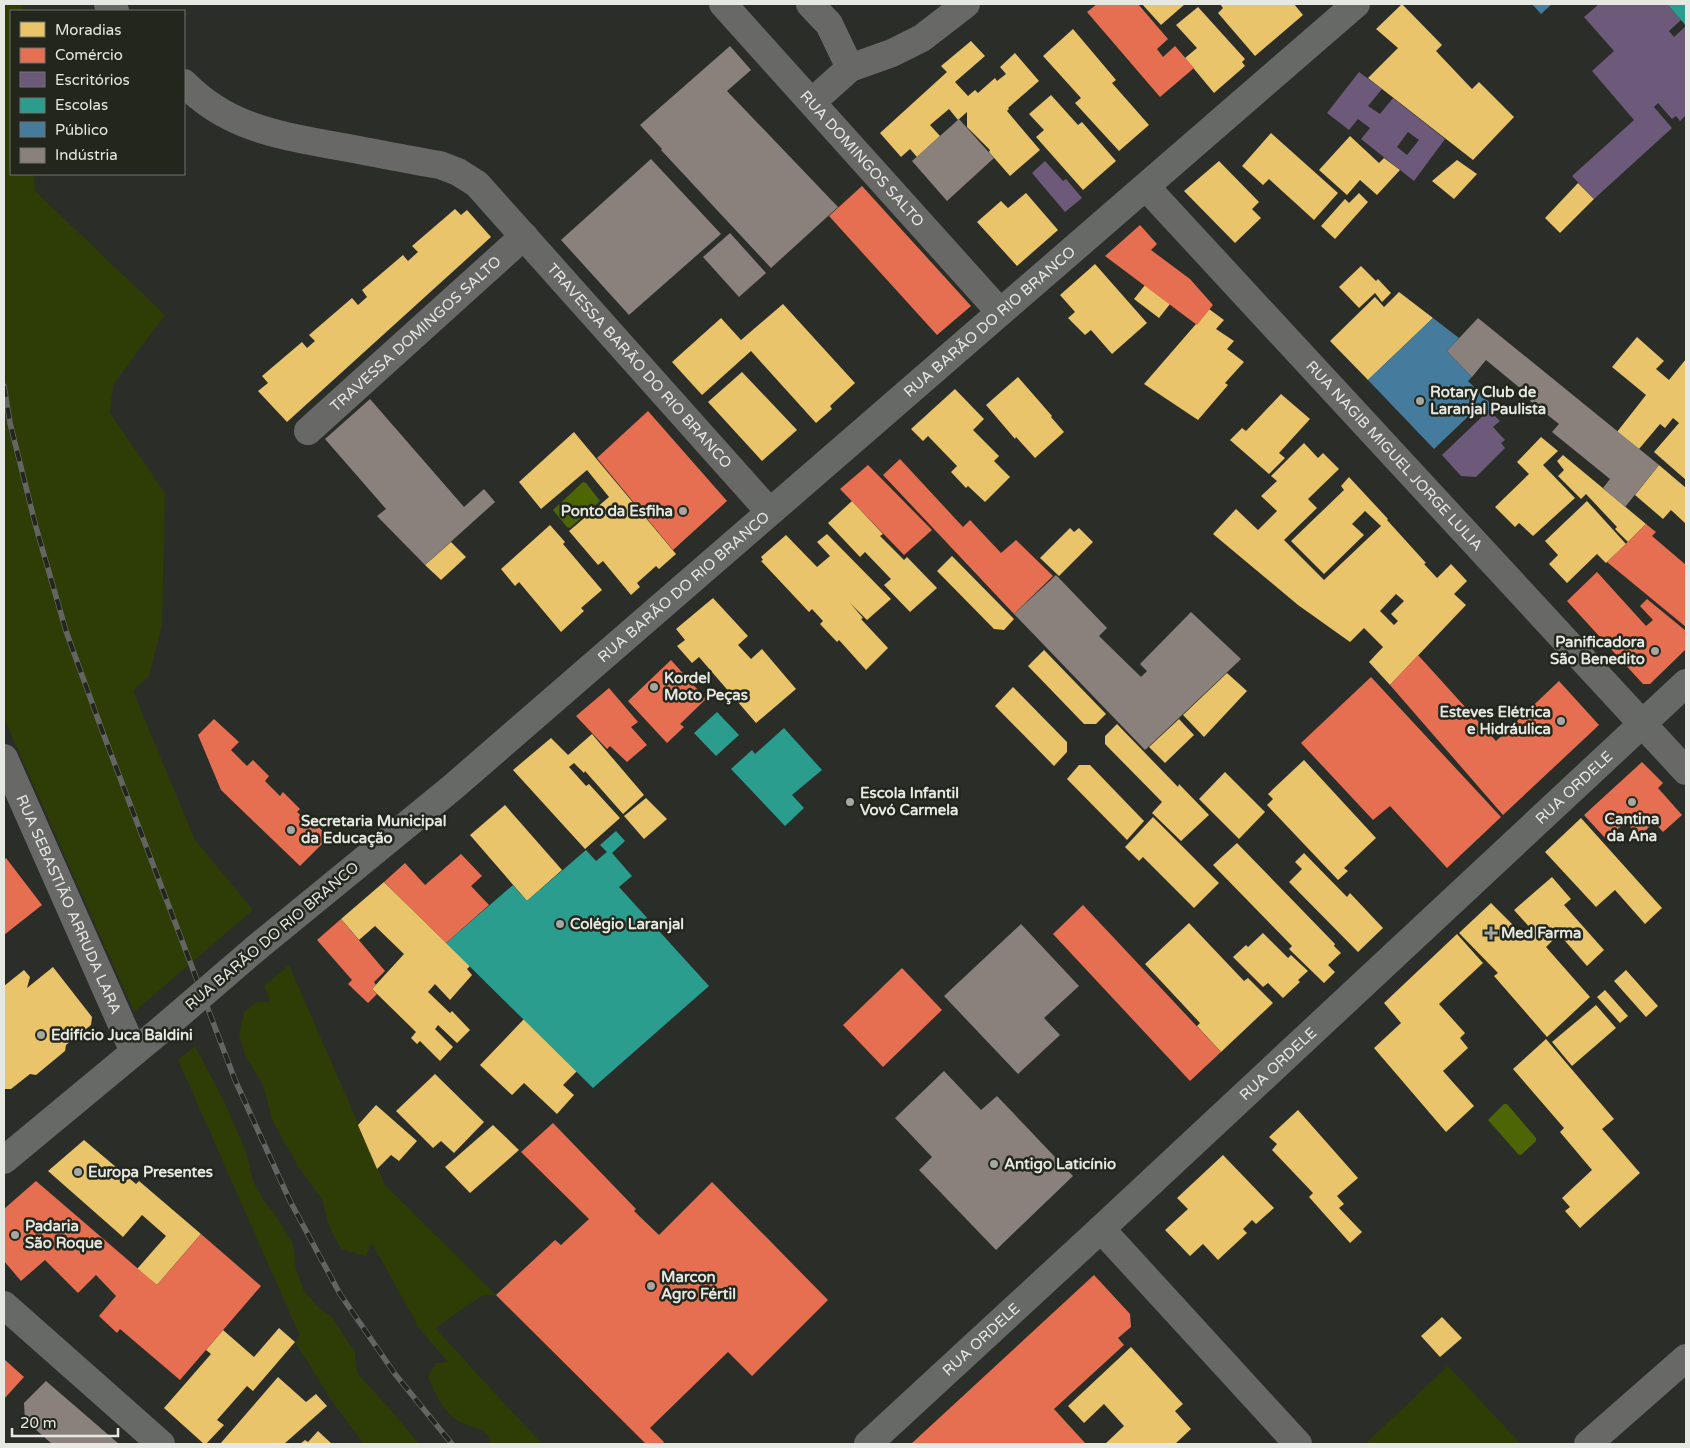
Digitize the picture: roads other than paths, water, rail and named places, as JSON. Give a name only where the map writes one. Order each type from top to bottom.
[{"type":"main road","name":"RUA BARÃO DO RIO BRANCO","points":[[4,1160],[255,949],[453,787],[1356,4]]},
{"type":"main road","name":"RUA ORDELE","points":[[868,1444],[1686,684]]},
{"type":"main road","points":[[4,1305],[161,1444]]},
{"type":"street","name":"RUA DOMINGOS SALTO","points":[[724,4],[1000,312]]},
{"type":"street","points":[[810,4],[829,24],[850,68]]},
{"type":"street","points":[[812,102],[850,68],[892,53],[922,38],[966,4]]},
{"type":"street","name":"TRAVESSA BARÃO DO RIO BRANCO","points":[[185,84],[213,107],[243,124],[275,135],[440,165],[458,172],[477,184],[770,511]]},
{"type":"street","name":"RUA NAGIB MIGUEL JORGE LULIA","points":[[1146,187],[1686,771]]},
{"type":"street","name":"TRAVESSA DOMINGOS SALTO","points":[[308,431],[517,228]]},
{"type":"street","name":"RUA SEBASTIÃO ARRUDA LARA","points":[[4,758],[134,1052]]},
{"type":"street","points":[[1101,1229],[1298,1444]]},
{"type":"street","points":[[1588,1444],[1686,1358]]},
{"type":"railway","points":[[4,386],[10,423],[36,527],[66,631],[235,1080],[290,1201],[340,1294],[395,1374],[452,1444]]},
{"type":"place","name":"Rotary Club de Laranjal Paulista","points":[[1420,401]]},
{"type":"place","name":"Ponto da Esfiha","points":[[683,511]]},
{"type":"place","name":"Panificadora São Benedito","points":[[1655,651]]},
{"type":"place","name":"Kordel Moto Peças","points":[[654,687]]},
{"type":"place","name":"Esteves Elétrica e Hidráulica","points":[[1561,721]]},
{"type":"place","name":"Escola Infantil Vovó Carmela","points":[[850,802]]},
{"type":"place","name":"Cantina da Ana","points":[[1632,802]]},
{"type":"place","name":"Secretaria Municipal da Educação","points":[[291,830]]},
{"type":"place","name":"Colégio Laranjal","points":[[560,924]]},
{"type":"place","name":"Med Farma","points":[[1491,933]]},
{"type":"place","name":"Edifício Juca Baldini","points":[[41,1035]]},
{"type":"place","name":"Antigo Laticínio","points":[[994,1164]]},
{"type":"place","name":"Europa Presentes","points":[[78,1172]]},
{"type":"place","name":"Padaria São Roque","points":[[15,1235]]},
{"type":"place","name":"Marcon Agro Fértil","points":[[651,1286]]}]
